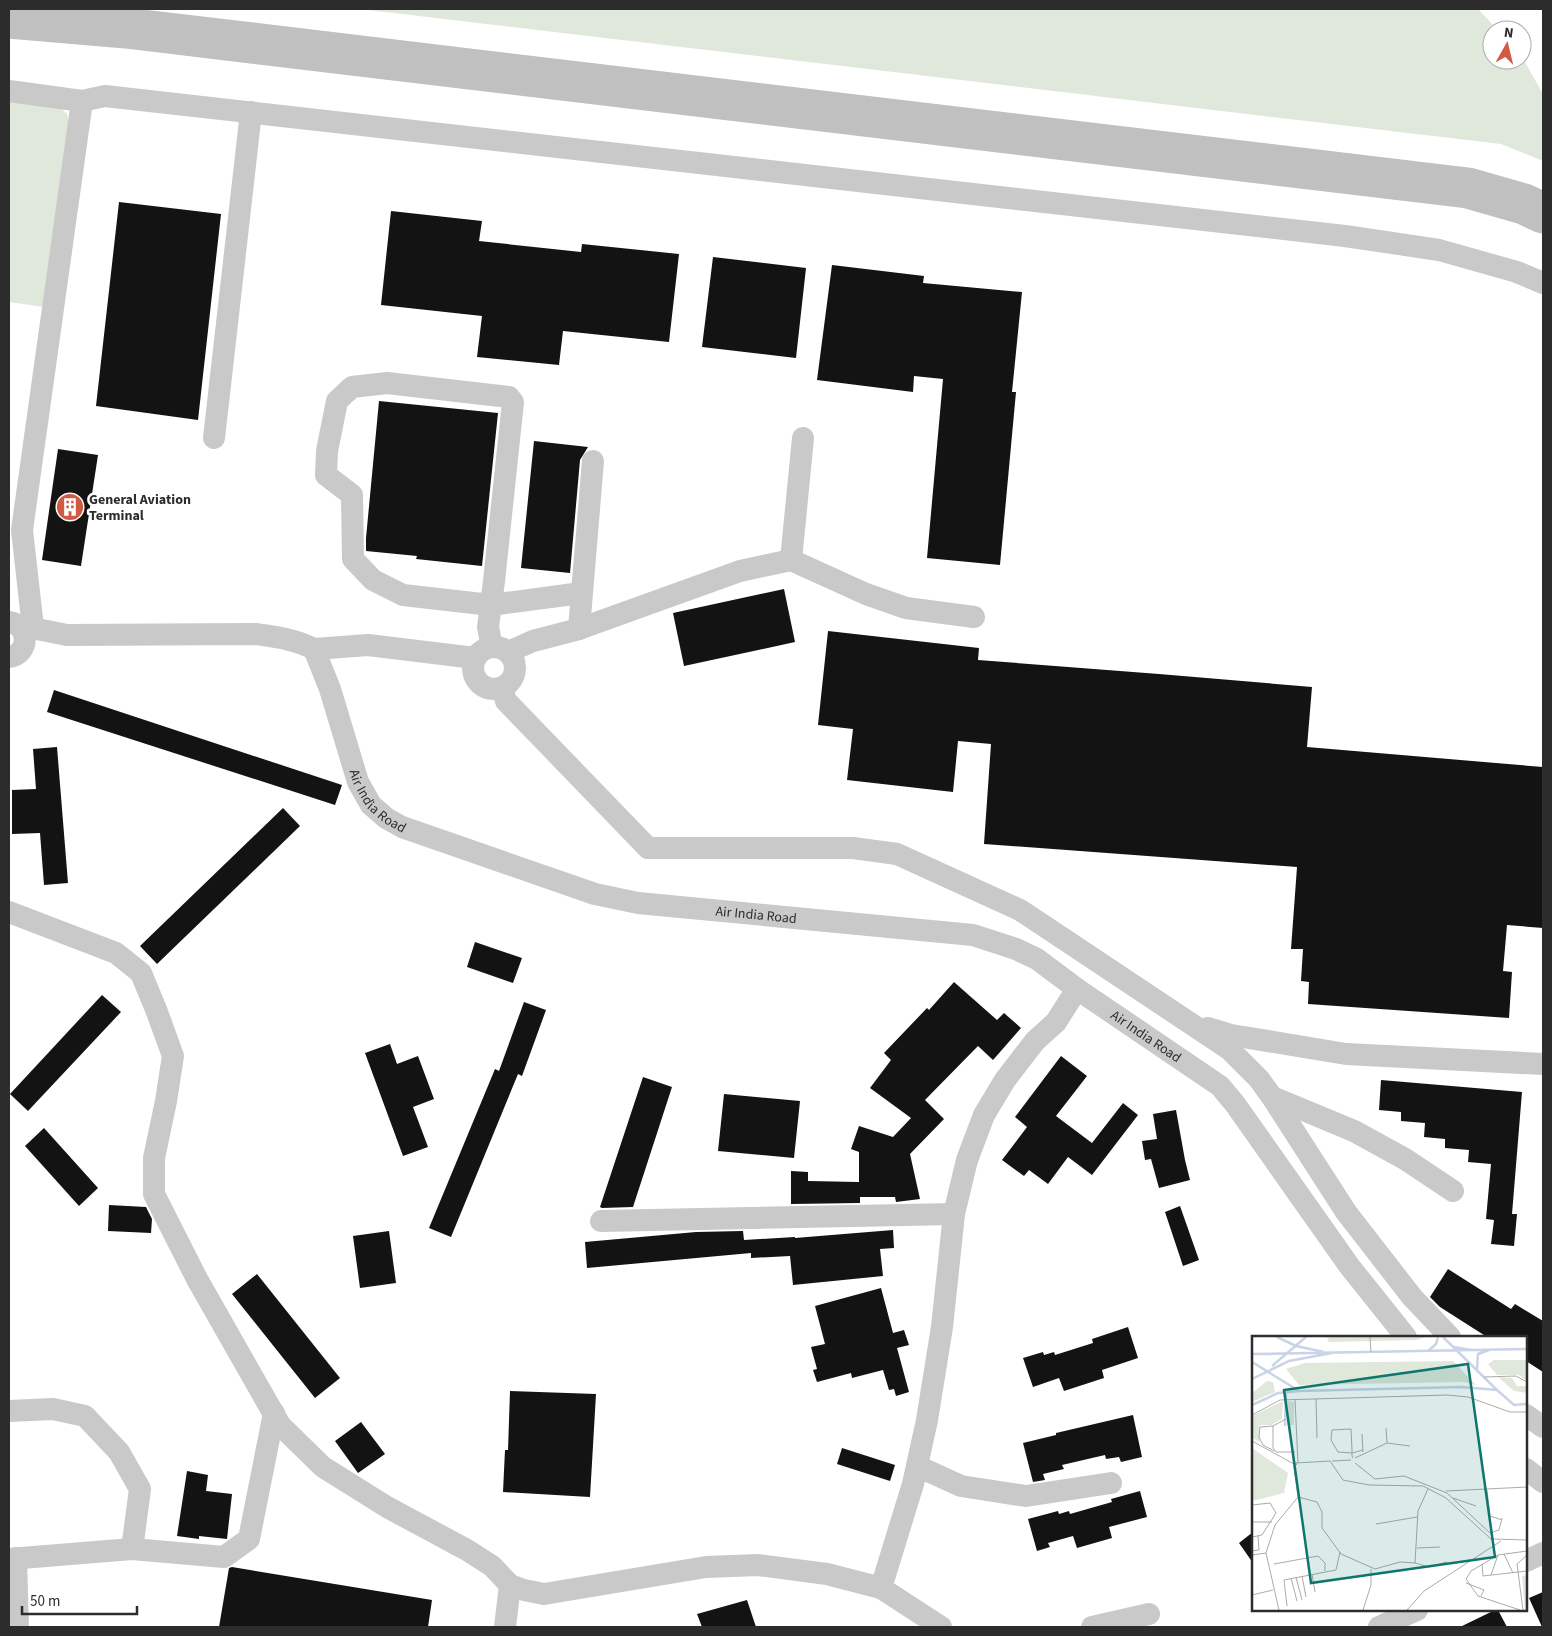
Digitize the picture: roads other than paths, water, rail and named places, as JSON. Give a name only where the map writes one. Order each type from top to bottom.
[{"type":"street","points":[[9,92],[82,101],[106,96],[1345,236],[1439,250],[1517,272],[1543,283]]},
{"type":"street","points":[[12,659],[22,650],[26,641],[19,625],[15,529],[82,101]]},
{"type":"street","points":[[214,438],[251,112]]},
{"type":"street","points":[[492,652],[488,627],[491,605],[513,402],[510,396],[387,383],[352,387],[337,401],[327,451],[326,475],[352,495],[353,560],[373,580],[403,594],[491,605],[581,593]]},
{"type":"street","points":[[791,560],[803,438]]},
{"type":"street","points":[[578,629],[593,461]]},
{"type":"street","points":[[19,625],[67,635],[255,634],[299,641],[314,649],[368,646],[492,652],[514,660],[515,672],[508,684],[502,688],[492,689],[486,688],[477,681],[473,675],[472,666],[492,652],[578,629],[740,571],[791,560],[866,594],[906,608],[974,617]]},
{"type":"street","points":[[12,659],[67,635]]},
{"type":"street","name":"Air India Road","points":[[314,649],[330,689],[358,782],[371,805],[386,818],[402,827],[595,894],[638,903],[973,935],[1016,949],[1037,959],[1077,989],[1220,1086],[1280,1166],[1350,1267],[1405,1336]]},
{"type":"street","points":[[502,688],[506,701],[648,848],[853,848],[897,854],[1020,910],[1229,1049],[1259,1080],[1272,1097],[1346,1212],[1412,1297],[1449,1336]]},
{"type":"street","points":[[9,912],[116,953],[141,973],[172,1056],[166,1101],[154,1158],[154,1194],[197,1279],[280,1424],[323,1467],[387,1508],[467,1550],[492,1566],[510,1585],[524,1590],[544,1594],[706,1568],[758,1565],[827,1574],[880,1588],[941,1627]]},
{"type":"street","points":[[880,1588],[913,1484],[927,1420],[942,1327],[954,1214],[967,1160],[984,1116],[1005,1080],[1035,1041],[1056,1022],[1077,989]]},
{"type":"street","points":[[1185,1020],[1231,1035],[1346,1054],[1543,1064]]},
{"type":"street","points":[[1272,1097],[1354,1131],[1405,1159],[1453,1191]]},
{"type":"street","points":[[601,1221],[954,1214]]},
{"type":"street","points":[[9,1412],[53,1409],[85,1416],[120,1452],[140,1489],[132,1548]]},
{"type":"street","points":[[18,1627],[12,1559],[132,1548],[224,1557],[249,1540],[274,1413]]},
{"type":"street","points":[[1527,1416],[1543,1426]]},
{"type":"street","points":[[917,1466],[961,1486],[1026,1496],[1112,1483]]},
{"type":"street","points":[[1527,1470],[1543,1482]]},
{"type":"street","points":[[1527,1561],[1543,1553]]},
{"type":"street","points":[[505,1627],[510,1585]]},
{"type":"street","points":[[1379,1627],[1415,1611]]},
{"type":"street","points":[[1092,1627],[1149,1614]]},
{"type":"place","name":"General Aviation Terminal","points":[[70,507]]}]
